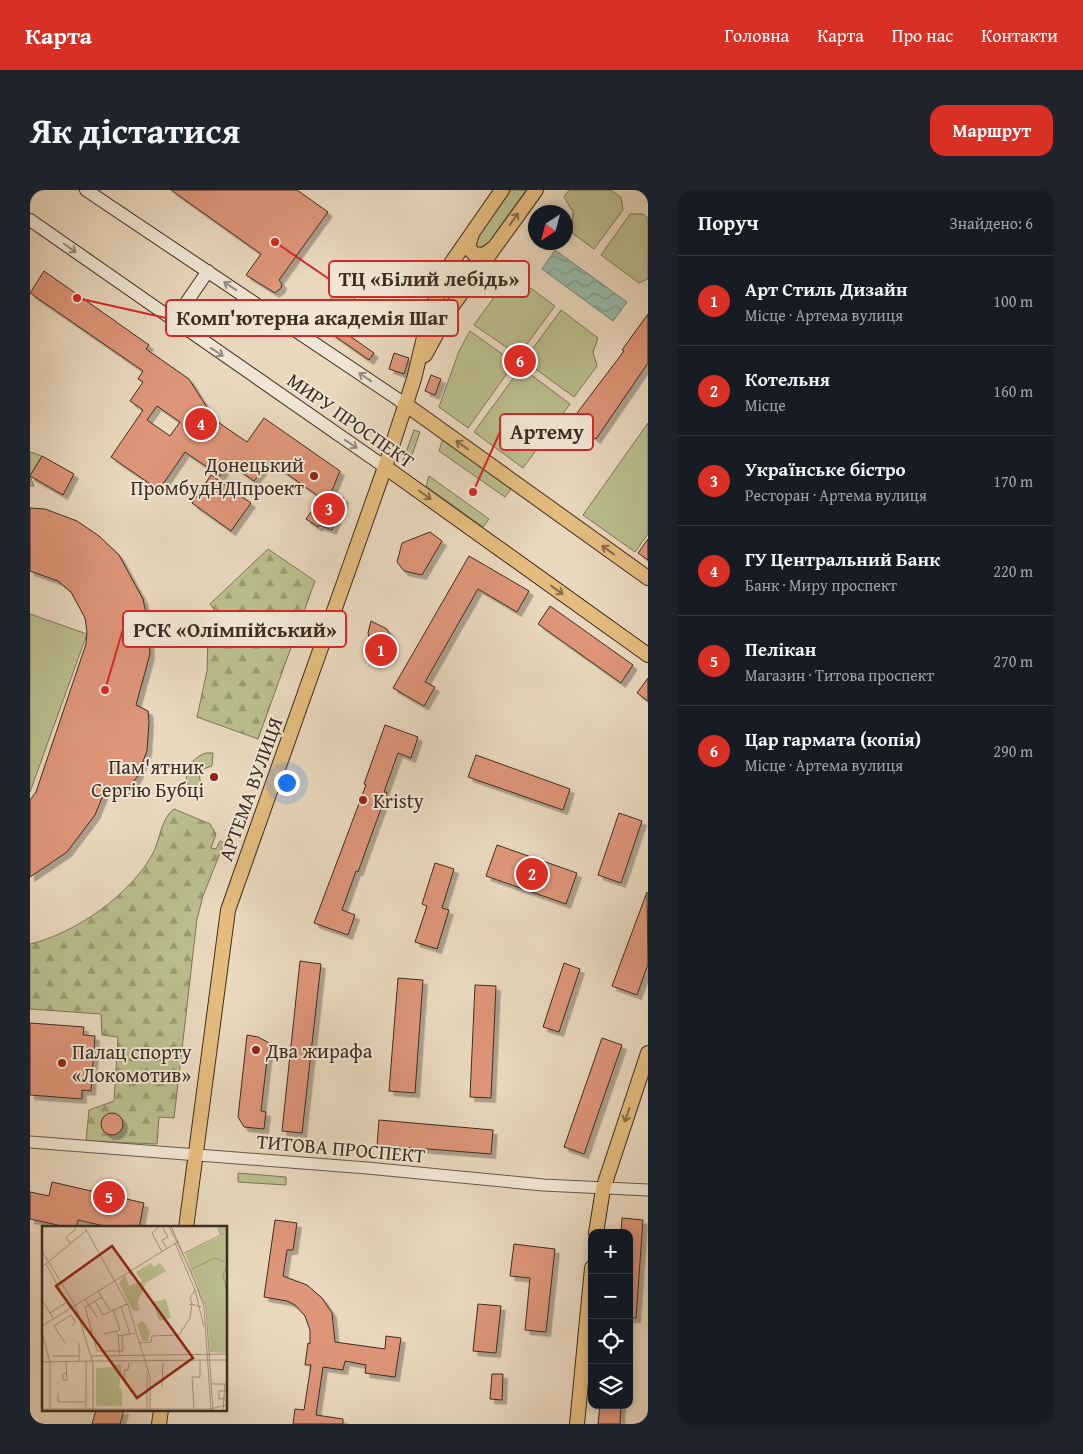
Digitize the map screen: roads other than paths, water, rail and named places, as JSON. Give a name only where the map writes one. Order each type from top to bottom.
[{"type":"main road","points":[[86,190],[405,404],[648,578]]},
{"type":"main road","name":"АРТЕМА ВУЛИЦЯ","points":[[186,1226],[228,910],[385,467],[414,378],[429,316],[452,262],[502,190]]},
{"type":"main road","name":"АРТЕМА ВУЛИЦЯ","points":[[414,378],[450,309],[536,190]]},
{"type":"main road","name":"МИРУ ПРОСПЕКТ","points":[[30,220],[173,322],[385,467],[648,655]]},
{"type":"main road","points":[[474,229],[468,245],[471,252],[479,256],[484,255],[496,245]]},
{"type":"main road","points":[[173,322],[208,271]]},
{"type":"main road","points":[[597,1229],[603,1188],[648,1053]]},
{"type":"main road","points":[[577,1424],[591,1274]]},
{"type":"street","name":"ТИТОВА ПРОСПЕКТ","points":[[30,1142],[648,1190]]},
{"type":"water","points":[[555,250],[627,302],[613,321],[542,269]]},
{"type":"place","name":"ТЦ «Білий лебідь»","points":[[275,242]]},
{"type":"place","name":"Комп'ютерна академія Шаг","points":[[77,298]]},
{"type":"place","name":"Цар гармата (копія)","points":[[520,361]]},
{"type":"place","name":"ГУ Центральний Банк","points":[[201,424]]},
{"type":"place","name":"Донецький ПромбудНДІпроект","points":[[314,476]]},
{"type":"place","name":"Артему","points":[[473,492]]},
{"type":"place","name":"Українське бістро","points":[[329,509]]},
{"type":"place","name":"Арт Стиль Дизайн","points":[[381,650]]},
{"type":"place","name":"РСК «Олімпійський»","points":[[105,690]]},
{"type":"place","name":"Пам'ятник Сергію Бубці","points":[[214,777]]},
{"type":"place","name":"Kristy","points":[[363,800]]},
{"type":"place","name":"Котельня","points":[[532,874]]},
{"type":"place","name":"Два жирафа","points":[[256,1050]]},
{"type":"place","name":"Палац спорту «Локомотив»","points":[[62,1063]]},
{"type":"place","name":"Пелікан","points":[[109,1197]]}]
